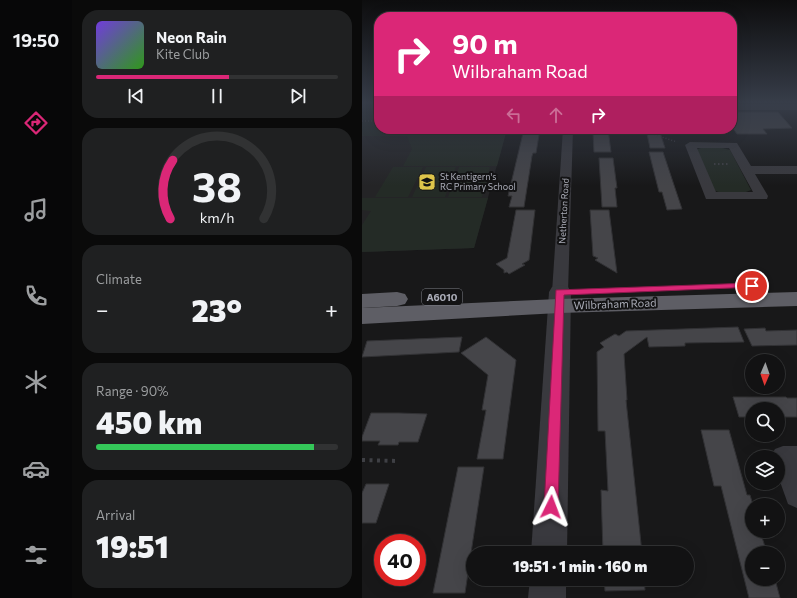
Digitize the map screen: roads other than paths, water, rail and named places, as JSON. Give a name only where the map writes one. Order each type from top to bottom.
[{"type":"highway","name":"Wilbraham Road","points":[[362,316],[559,299],[797,284]]},
{"type":"highway","name":"Wilbraham Road","points":[[362,301],[797,299]]},
{"type":"street","name":"Netherton Road","points":[[559,299],[568,134]]},
{"type":"street","points":[[732,144],[745,167],[762,196],[711,196],[690,145],[732,144]]},
{"type":"street","points":[[745,167],[797,170]]},
{"type":"street","points":[[549,546],[559,299]]},
{"type":"street","points":[[797,456],[783,456],[797,496]]},
{"type":"street","points":[[547,598],[548,586]]},
{"type":"place","name":"St Kentigern's RC Primary School","points":[[427,182]]}]
